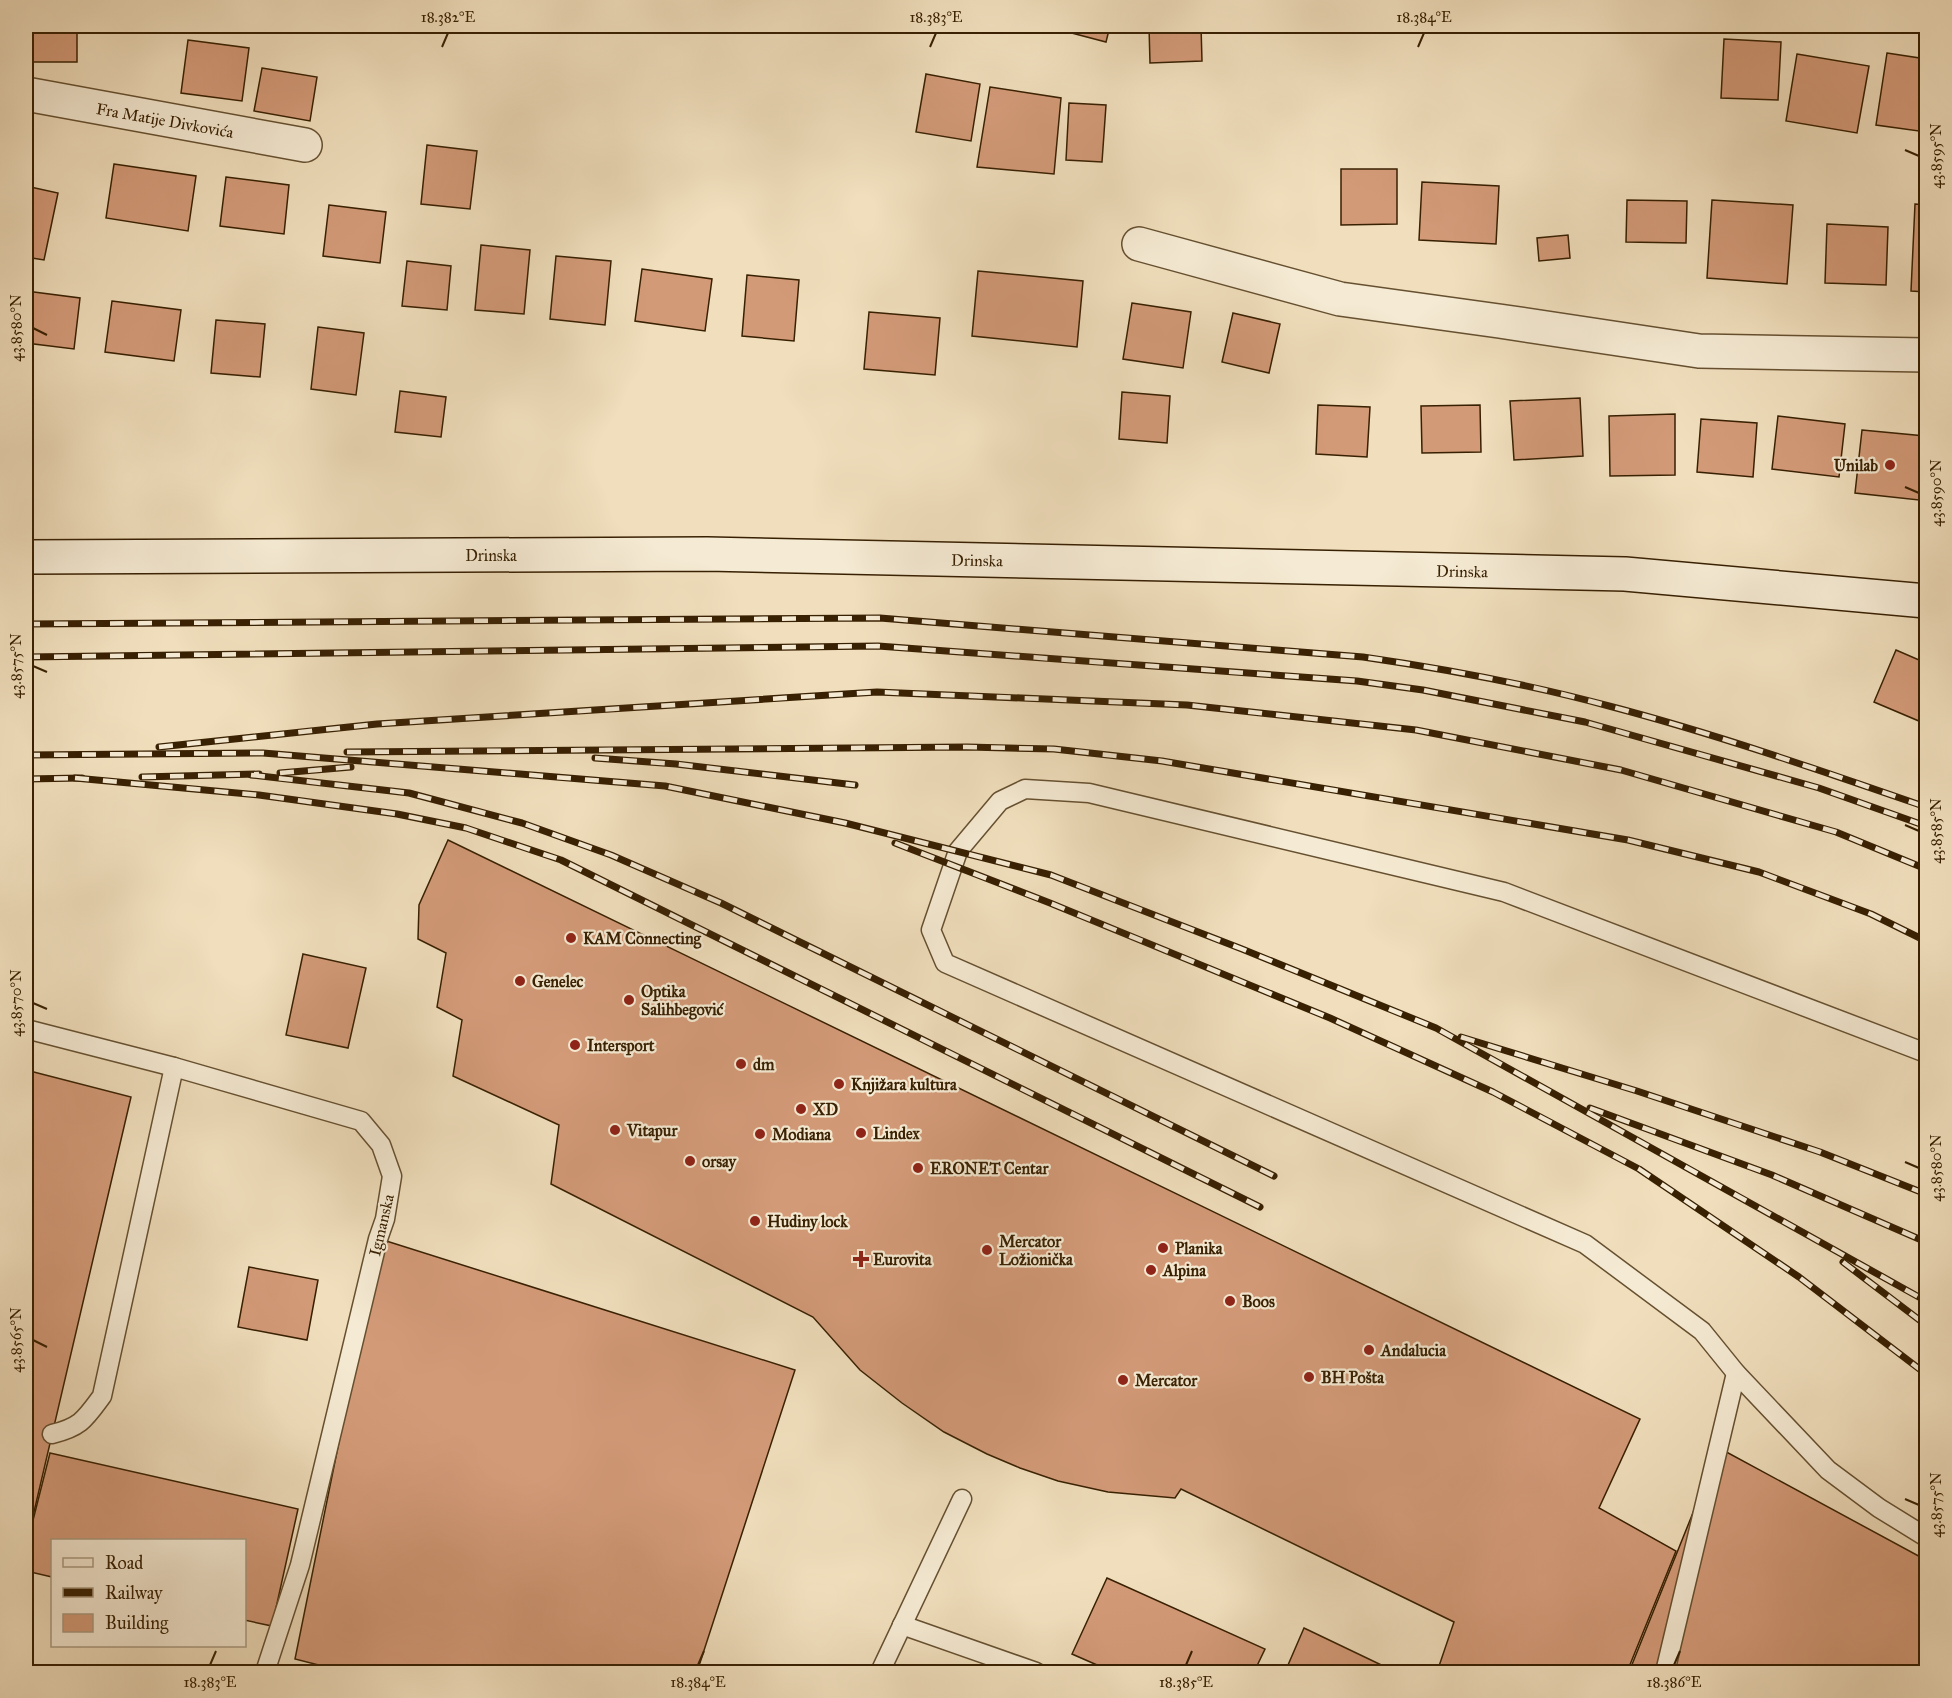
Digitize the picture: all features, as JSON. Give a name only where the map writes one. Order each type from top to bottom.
[{"type":"main road","name":"Fra Matije Divkovića","points":[[26,94],[306,145]]},
{"type":"main road","points":[[1139,244],[1340,299],[1699,351],[1926,355]]},
{"type":"main road","name":"Drinska","points":[[26,557],[707,554],[1577,573],[1637,575],[1926,601]]},
{"type":"lane","points":[[1926,1053],[1504,892],[1089,793],[1025,789],[1000,801],[957,851],[931,930],[945,963],[1586,1244],[1702,1331],[1736,1373],[1828,1470],[1879,1508],[1926,1537]]},
{"type":"lane","name":"Igmanska","points":[[26,1029],[174,1067],[361,1121],[381,1145],[392,1176],[385,1218],[378,1239],[300,1565],[265,1672]]},
{"type":"lane","points":[[52,1434],[70,1429],[85,1418],[102,1396],[174,1067]]},
{"type":"lane","points":[[1665,1672],[1736,1373]]},
{"type":"lane","points":[[880,1672],[962,1499]]},
{"type":"lane","points":[[902,1625],[1036,1672]]},
{"type":"building","points":[[26,26],[77,26],[77,62],[26,62]]},
{"type":"building","points":[[1045,26],[1110,26],[1106,42]]},
{"type":"building","points":[[1149,26],[1201,26],[1202,61],[1150,63]]},
{"type":"building","points":[[1724,39],[1781,42],[1778,100],[1721,98]]},
{"type":"building","points":[[188,40],[249,48],[242,101],[181,93]]},
{"type":"building","points":[[1887,53],[1926,59],[1926,132],[1876,125]]},
{"type":"building","points":[[1797,54],[1869,66],[1857,133],[1786,121]]},
{"type":"building","points":[[262,68],[317,77],[310,121],[254,111]]},
{"type":"building","points":[[926,74],[980,84],[971,141],[916,132]]},
{"type":"building","points":[[990,87],[1061,98],[1054,174],[977,167]]},
{"type":"building","points":[[1069,103],[1106,105],[1102,162],[1066,160]]},
{"type":"building","points":[[427,145],[477,151],[470,209],[421,204]]},
{"type":"building","points":[[114,164],[196,176],[188,231],[106,218]]},
{"type":"building","points":[[1341,169],[1397,169],[1397,224],[1341,225]]},
{"type":"building","points":[[226,177],[289,185],[284,234],[220,226]]},
{"type":"building","points":[[1422,182],[1499,186],[1496,244],[1419,240]]},
{"type":"building","points":[[26,186],[58,193],[44,260],[26,257]]},
{"type":"building","points":[[1627,200],[1687,201],[1686,243],[1626,242]]},
{"type":"building","points":[[1712,200],[1793,205],[1787,284],[1707,278]]},
{"type":"building","points":[[1915,204],[1926,205],[1926,292],[1911,291]]},
{"type":"building","points":[[329,205],[386,212],[380,263],[323,256]]},
{"type":"building","points":[[1827,224],[1888,227],[1886,285],[1825,283]]},
{"type":"building","points":[[1568,235],[1570,258],[1539,261],[1537,238]]},
{"type":"building","points":[[481,245],[530,250],[524,314],[475,310]]},
{"type":"building","points":[[556,256],[611,261],[605,325],[550,319]]},
{"type":"building","points":[[407,261],[451,266],[447,310],[402,306]]},
{"type":"building","points":[[642,269],[712,279],[705,331],[635,321]]},
{"type":"building","points":[[978,271],[1083,281],[1077,347],[972,336]]},
{"type":"building","points":[[747,275],[799,280],[794,341],[742,336]]},
{"type":"building","points":[[26,291],[80,298],[74,349],[26,343]]},
{"type":"building","points":[[112,301],[181,310],[174,361],[105,352]]},
{"type":"building","points":[[1132,303],[1191,312],[1183,368],[1123,359]]},
{"type":"building","points":[[869,312],[940,318],[935,375],[864,369]]},
{"type":"building","points":[[1233,313],[1280,324],[1269,373],[1222,362]]},
{"type":"building","points":[[216,320],[265,324],[260,377],[211,373]]},
{"type":"building","points":[[318,327],[364,333],[356,395],[311,389]]},
{"type":"building","points":[[400,391],[446,397],[441,437],[395,432]]},
{"type":"building","points":[[1122,392],[1170,396],[1167,443],[1119,439]]},
{"type":"building","points":[[1580,398],[1583,456],[1514,460],[1510,401]]},
{"type":"building","points":[[1318,405],[1370,407],[1367,457],[1316,454]]},
{"type":"building","points":[[1480,405],[1481,452],[1422,453],[1421,406]]},
{"type":"building","points":[[1675,414],[1675,475],[1610,476],[1609,416]]},
{"type":"building","points":[[1778,416],[1845,424],[1839,477],[1772,469]]},
{"type":"building","points":[[1701,419],[1757,423],[1753,477],[1697,472]]},
{"type":"building","name":"Unilab","points":[[1862,430],[1925,436],[1919,500],[1855,493]]},
{"type":"building","points":[[1896,650],[1926,663],[1926,724],[1874,702]]},
{"type":"building","name":"Mercator Ložionička","points":[[448,840],[1640,1419],[1599,1508],[1676,1551],[1627,1672],[1437,1672],[1454,1622],[1181,1489],[1175,1498],[1108,1492],[1058,1481],[987,1454],[944,1432],[860,1370],[813,1317],[551,1184],[559,1125],[453,1076],[462,1020],[437,1007],[446,953],[418,939],[419,905]]},
{"type":"building","points":[[303,954],[366,968],[348,1048],[286,1035]]},
{"type":"building","points":[[26,1070],[131,1097],[26,1546]]},
{"type":"building","points":[[380,1239],[795,1370],[697,1672],[346,1672],[295,1659]]},
{"type":"building","points":[[249,1267],[318,1280],[307,1340],[238,1327]]},
{"type":"building","points":[[1719,1448],[1926,1560],[1926,1672],[1629,1672]]},
{"type":"building","points":[[50,1453],[298,1509],[272,1626],[246,1620],[246,1539],[51,1539],[51,1577],[26,1571],[26,1548]]},
{"type":"building","points":[[1107,1578],[1265,1649],[1254,1672],[1113,1672],[1072,1654]]},
{"type":"building","points":[[1304,1628],[1396,1672],[1285,1672]]},
{"type":"railway","points":[[26,624],[880,618],[1363,657],[1487,678],[1609,706],[1729,741],[1926,807]]},
{"type":"railway","points":[[26,657],[878,646],[1357,681],[1423,690],[1585,722],[1819,788],[1926,826]]},
{"type":"railway","points":[[159,747],[377,724],[877,692],[1187,705],[1416,730],[1621,770],[1836,832],[1926,869]]},
{"type":"railway","points":[[347,752],[967,747],[1054,749],[1162,761],[1628,840],[1759,872],[1871,914],[1926,941]]},
{"type":"railway","points":[[26,755],[263,753],[665,786],[845,823],[1051,875],[1436,1028],[1926,1301]]},
{"type":"railway","points":[[595,758],[676,764],[855,785]]},
{"type":"railway","points":[[280,773],[351,767]]},
{"type":"railway","points":[[142,777],[259,774]]},
{"type":"railway","points":[[251,775],[409,793],[522,823],[611,855],[721,903],[1274,1176]]},
{"type":"railway","points":[[75,778],[259,795],[397,814],[466,828],[561,860],[1260,1207]]},
{"type":"railway","points":[[26,779],[82,778]]},
{"type":"railway","points":[[895,843],[1050,903],[1330,1018],[1493,1092],[1639,1169],[1799,1277],[1926,1374]]},
{"type":"railway","points":[[1461,1037],[1637,1091],[1820,1152],[1926,1194]]},
{"type":"railway","points":[[1590,1108],[1772,1175],[1926,1242]]},
{"type":"railway","points":[[1843,1262],[1926,1325]]},
{"type":"place","name":"Unilab","points":[[1890,465]]},
{"type":"place","name":"KAM Connecting","points":[[571,938]]},
{"type":"place","name":"Genelec","points":[[520,981]]},
{"type":"place","name":"Optika Salihbegović","points":[[629,1000]]},
{"type":"place","name":"Intersport","points":[[575,1045]]},
{"type":"place","name":"dm","points":[[741,1064]]},
{"type":"place","name":"Knjižara kultura","points":[[839,1084]]},
{"type":"place","name":"XD","points":[[801,1109]]},
{"type":"place","name":"Vitapur","points":[[615,1130]]},
{"type":"place","name":"Lindex","points":[[861,1133]]},
{"type":"place","name":"Modiana","points":[[760,1134]]},
{"type":"place","name":"orsay","points":[[690,1161]]},
{"type":"place","name":"ERONET Centar","points":[[918,1168]]},
{"type":"place","name":"Hudiny lock","points":[[755,1221]]},
{"type":"place","name":"Planika","points":[[1163,1248]]},
{"type":"place","name":"Mercator Ložionička","points":[[987,1250]]},
{"type":"place","name":"Eurovita","points":[[861,1259]]},
{"type":"place","name":"Alpina","points":[[1151,1270]]},
{"type":"place","name":"Boos","points":[[1230,1301]]},
{"type":"place","name":"Andalucia","points":[[1369,1350]]},
{"type":"place","name":"BH Pošta","points":[[1309,1377]]},
{"type":"place","name":"Mercator","points":[[1123,1380]]}]
